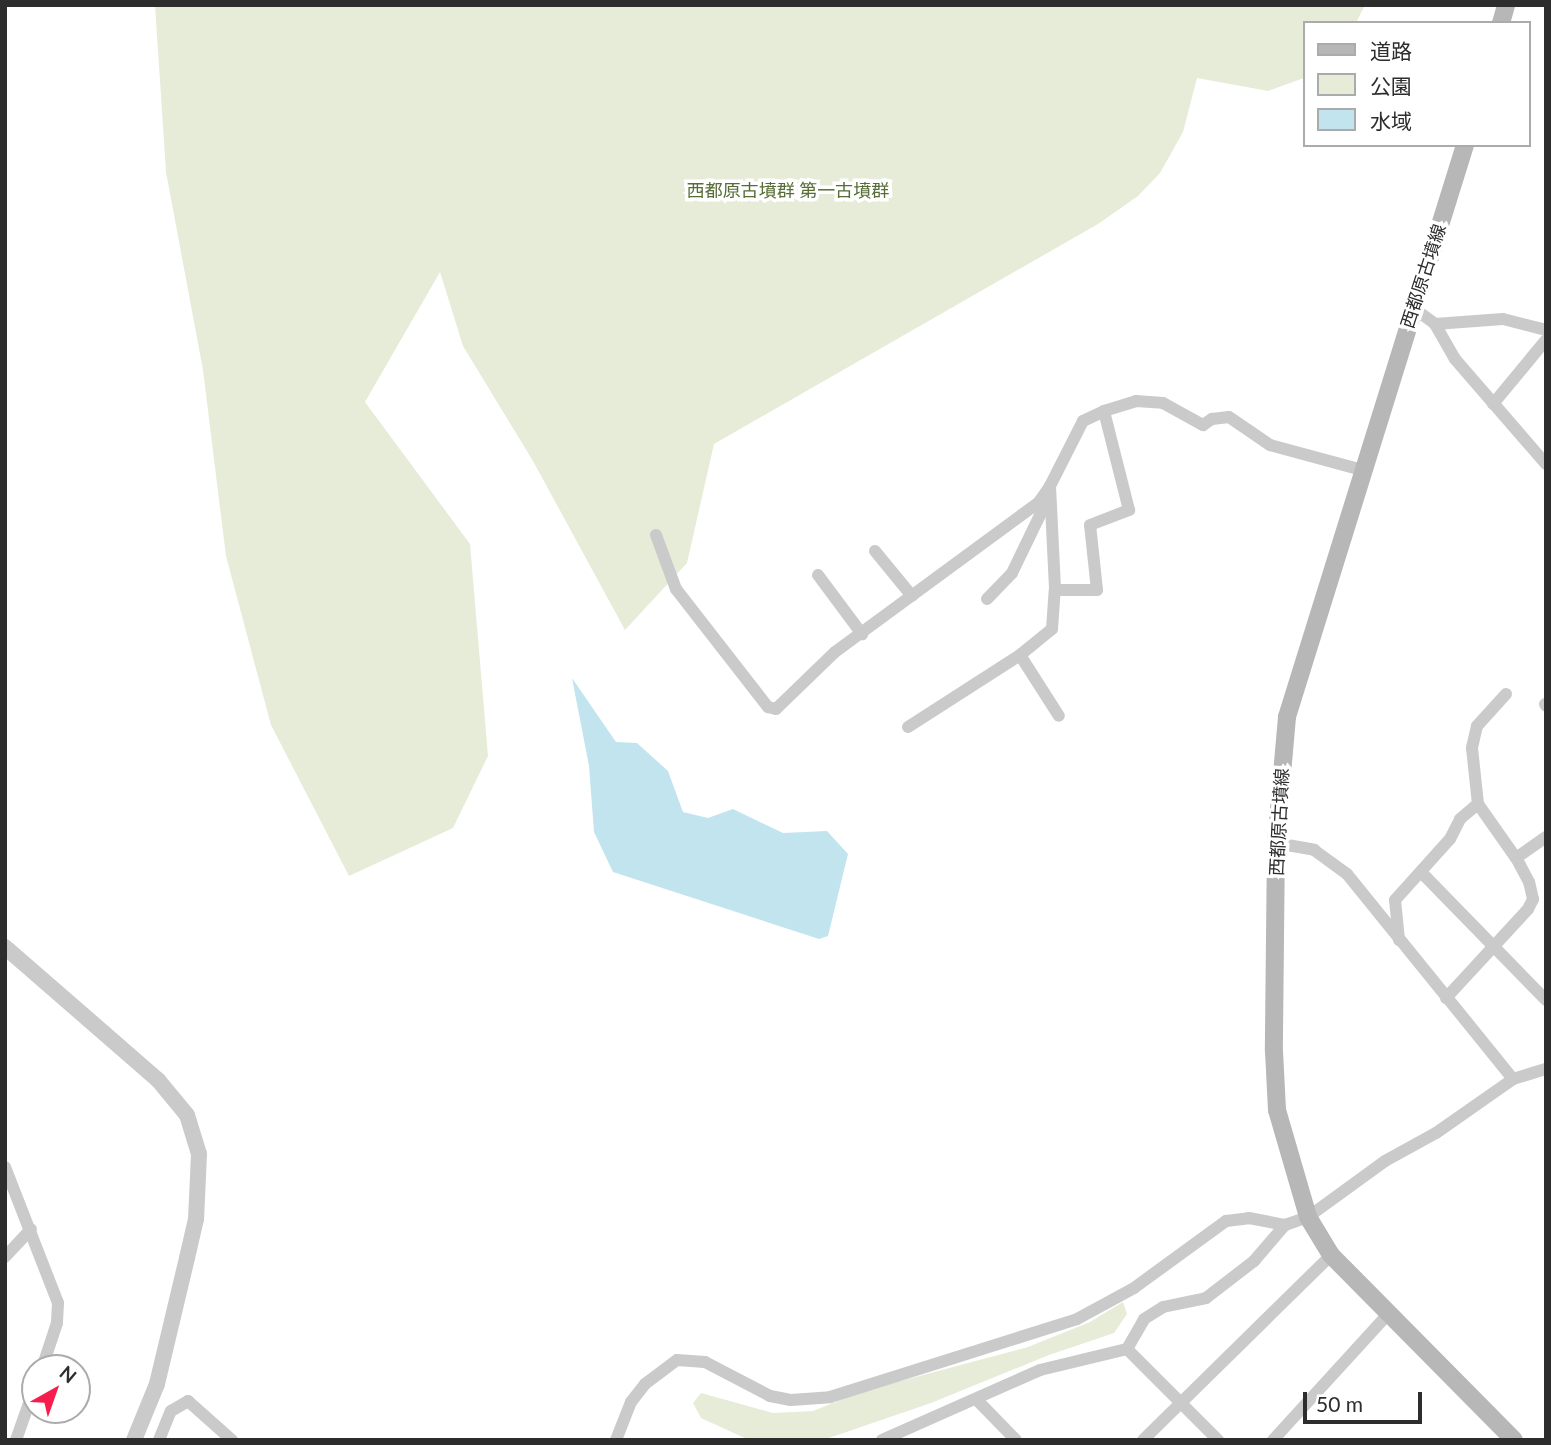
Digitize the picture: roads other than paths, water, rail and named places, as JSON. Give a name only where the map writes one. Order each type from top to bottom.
[{"type":"main road","name":"西都原古墳線","points":[[1464,147],[1412,307],[1287,717],[1276,843],[1274,1051],[1277,1110],[1308,1217],[1331,1255],[1387,1315],[1514,1440]]},
{"type":"street","points":[[1412,307],[1435,324],[1455,359],[1546,464]]},
{"type":"street","points":[[1435,324],[1503,319],[1546,330]]},
{"type":"street","points":[[1493,404],[1546,340]]},
{"type":"street","points":[[656,536],[666,570],[676,589],[768,707],[776,709],[835,652],[1038,502],[1050,485],[1083,421],[1104,411],[1136,401],[1163,404],[1203,425],[1212,419],[1229,417],[1270,445],[1362,470]]},
{"type":"street","points":[[1055,590],[1097,590],[1090,525],[1129,510],[1104,411]]},
{"type":"street","points":[[908,727],[1020,655],[1052,629],[1056,552],[1050,485]]},
{"type":"street","points":[[987,599],[1012,573],[1041,513],[1038,502]]},
{"type":"street","points":[[875,551],[912,596]]},
{"type":"street","points":[[818,575],[862,634]]},
{"type":"street","points":[[1020,655],[1059,716]]},
{"type":"street","points":[[1446,998],[1528,909],[1533,900],[1529,882],[1516,858],[1478,804],[1472,748],[1477,726],[1506,694]]},
{"type":"street","points":[[1399,940],[1395,900],[1450,839],[1460,819],[1478,804]]},
{"type":"street","points":[[1516,858],[1546,837]]},
{"type":"street","points":[[1276,843],[1314,850],[1347,874],[1513,1079]]},
{"type":"street","points":[[1421,872],[1546,1000]]},
{"type":"street","points":[[5,947],[158,1080],[187,1115],[199,1154],[196,1219],[156,1384],[134,1440]]},
{"type":"street","points":[[882,1440],[1040,1370],[1127,1349],[1144,1319],[1163,1307],[1206,1298],[1254,1261],[1285,1225],[1308,1217],[1385,1161],[1436,1133],[1513,1079],[1546,1069]]},
{"type":"street","points":[[5,1167],[58,1303],[57,1323],[47,1354]]},
{"type":"street","points":[[615,1439],[631,1402],[645,1384],[677,1360],[705,1362],[770,1396],[791,1400],[830,1397],[1077,1319],[1134,1288],[1226,1221],[1249,1218],[1285,1225]]},
{"type":"street","points":[[5,1257],[31,1229]]},
{"type":"street","points":[[1143,1440],[1331,1255]]},
{"type":"street","points":[[1273,1440],[1387,1315]]},
{"type":"street","points":[[1127,1349],[1218,1440]]},
{"type":"street","points":[[976,1399],[1016,1440]]},
{"type":"street","points":[[159,1440],[172,1411],[188,1401],[232,1440]]},
{"type":"street","points":[[5,1430],[21,1426]]},
{"type":"street","points":[[16,1440],[21,1426]]},
{"type":"water","points":[[572,678],[616,742],[637,743],[668,771],[683,812],[708,818],[733,809],[783,833],[827,831],[848,854],[828,936],[819,939],[613,872],[594,832],[589,766]]},
{"type":"park label","name":"西都原古墳群 第一古墳群","points":[[788,190]]}]
